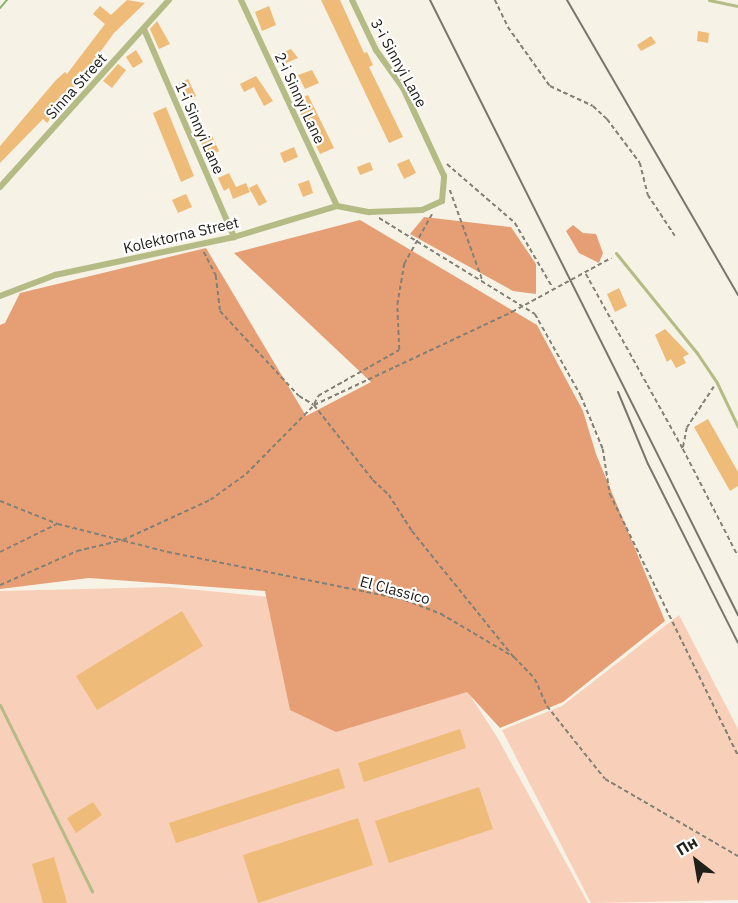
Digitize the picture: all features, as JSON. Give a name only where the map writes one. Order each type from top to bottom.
[{"type":"street","name":"Sinna Street","points":[[0,187],[169,0]]},
{"type":"street","name":"2-i Sinnyi Lane","points":[[241,0],[337,206]]},
{"type":"street","name":"3-i Sinnyi Lane","points":[[352,0],[376,50],[403,88],[444,176]]},
{"type":"street","name":"1-i Sinnyi Lane","points":[[144,29],[234,237]]},
{"type":"street","points":[[369,212],[422,210],[437,205],[442,201],[444,176]]},
{"type":"street","name":"Kolektorna Street","points":[[0,296],[55,275],[234,237],[337,206],[369,212]]},
{"type":"lane","points":[[709,0],[738,6]]},
{"type":"lane","points":[[616,254],[644,283],[717,383],[738,428]]},
{"type":"lane","points":[[0,705],[92,891]]},
{"type":"path","points":[[495,0],[508,27],[550,86],[593,106],[607,119],[640,163],[648,195],[675,236]]},
{"type":"path","points":[[435,156],[493,200],[514,223],[554,289]]},
{"type":"path","points":[[444,176],[483,281]]},
{"type":"path","points":[[314,405],[318,396],[399,350],[401,280],[404,264],[437,205]]},
{"type":"path","points":[[369,212],[523,306],[540,322],[580,396],[603,449],[610,494],[738,755]]},
{"type":"path","points":[[198,244],[216,276],[220,310],[299,396],[314,405],[373,480],[390,495],[412,531],[514,657]]},
{"type":"path","points":[[0,585],[77,551],[123,540],[210,500],[246,474],[314,405],[523,306],[586,274],[616,254]]},
{"type":"path","points":[[586,274],[683,449],[738,556]]},
{"type":"path","points":[[683,449],[687,428],[717,383]]},
{"type":"path","name":"El Classico","points":[[0,501],[58,524],[405,600],[441,614],[514,657],[535,679],[547,706],[605,779],[738,856]]},
{"type":"path","points":[[0,552],[58,524]]},
{"type":"shaded area","points":[[424,217],[511,227],[536,264],[536,294],[513,291],[410,234]]},
{"type":"shaded area","points":[[360,220],[537,325],[583,411],[596,454],[665,621],[563,702],[500,728],[467,692],[336,732],[290,710],[265,591],[89,578],[0,589],[0,325],[5,323],[20,293],[206,248],[306,416],[371,382],[234,253]]},
{"type":"shaded area","points":[[573,225],[583,233],[596,234],[603,253],[599,263],[579,253],[566,231]]},
{"type":"shaded area","points":[[168,587],[339,604],[427,629],[497,737],[588,903],[0,903],[0,591]]},
{"type":"shaded area","points":[[679,615],[738,729],[738,900],[591,903],[502,730],[562,706]]},
{"type":"building","points":[[127,0],[145,3],[114,33],[77,84],[48,113],[53,116],[47,123],[43,119],[0,163],[0,146],[56,80],[65,72],[67,74],[105,24],[93,14],[100,6],[111,15]]},
{"type":"building","points":[[321,0],[340,0],[364,53],[367,52],[373,65],[369,67],[403,137],[389,143]]},
{"type":"building","points":[[269,6],[276,25],[262,31],[255,12]]},
{"type":"building","points":[[157,21],[170,44],[159,49],[150,29]]},
{"type":"building","points":[[698,31],[709,33],[708,43],[697,41]]},
{"type":"building","points":[[651,36],[656,43],[641,51],[637,45]]},
{"type":"building","points":[[291,49],[298,58],[284,64],[277,55]]},
{"type":"building","points":[[136,50],[143,62],[133,68],[126,57]]},
{"type":"building","points":[[118,64],[126,70],[112,88],[103,81]]},
{"type":"building","points":[[312,70],[319,83],[305,89],[298,75]]},
{"type":"building","points":[[256,76],[273,101],[264,106],[254,87],[244,92],[240,84]]},
{"type":"building","points":[[188,79],[196,96],[186,101],[178,84]]},
{"type":"building","points":[[308,95],[334,148],[320,154],[294,101]]},
{"type":"building","points":[[166,107],[194,176],[181,182],[153,113]]},
{"type":"building","points":[[212,136],[219,151],[208,157],[200,141]]},
{"type":"building","points":[[294,147],[298,157],[284,163],[280,153]]},
{"type":"building","points":[[409,159],[416,173],[404,179],[397,164]]},
{"type":"building","points":[[370,162],[373,170],[360,175],[357,167]]},
{"type":"building","points":[[229,173],[236,187],[246,183],[250,192],[233,199],[229,188],[224,191],[218,178]]},
{"type":"building","points":[[309,180],[313,193],[303,197],[298,184]]},
{"type":"building","points":[[257,184],[267,202],[259,206],[249,188]]},
{"type":"building","points":[[186,194],[192,207],[178,213],[172,200]]},
{"type":"building","points":[[619,288],[627,306],[615,312],[607,294]]},
{"type":"building","points":[[665,329],[689,354],[683,357],[686,363],[676,368],[671,359],[667,362],[655,335]]},
{"type":"building","points":[[708,419],[738,472],[738,486],[730,491],[694,427]]},
{"type":"building","points":[[182,611],[203,646],[97,710],[76,676]]},
{"type":"building","points":[[460,729],[466,748],[364,782],[358,763]]},
{"type":"building","points":[[339,768],[345,788],[176,843],[169,823]]},
{"type":"building","points":[[479,787],[493,829],[389,863],[375,821]]},
{"type":"building","points":[[93,802],[102,815],[76,833],[67,818]]},
{"type":"building","points":[[358,818],[373,865],[258,903],[243,855]]},
{"type":"building","points":[[54,857],[67,903],[43,903],[32,864]]},
{"type":"waterway","points":[[0,8],[7,0]]},
{"type":"railway","points":[[430,0],[738,615]]},
{"type":"railway","points":[[567,0],[738,295]]},
{"type":"railway","points":[[618,392],[648,464],[738,643]]}]
